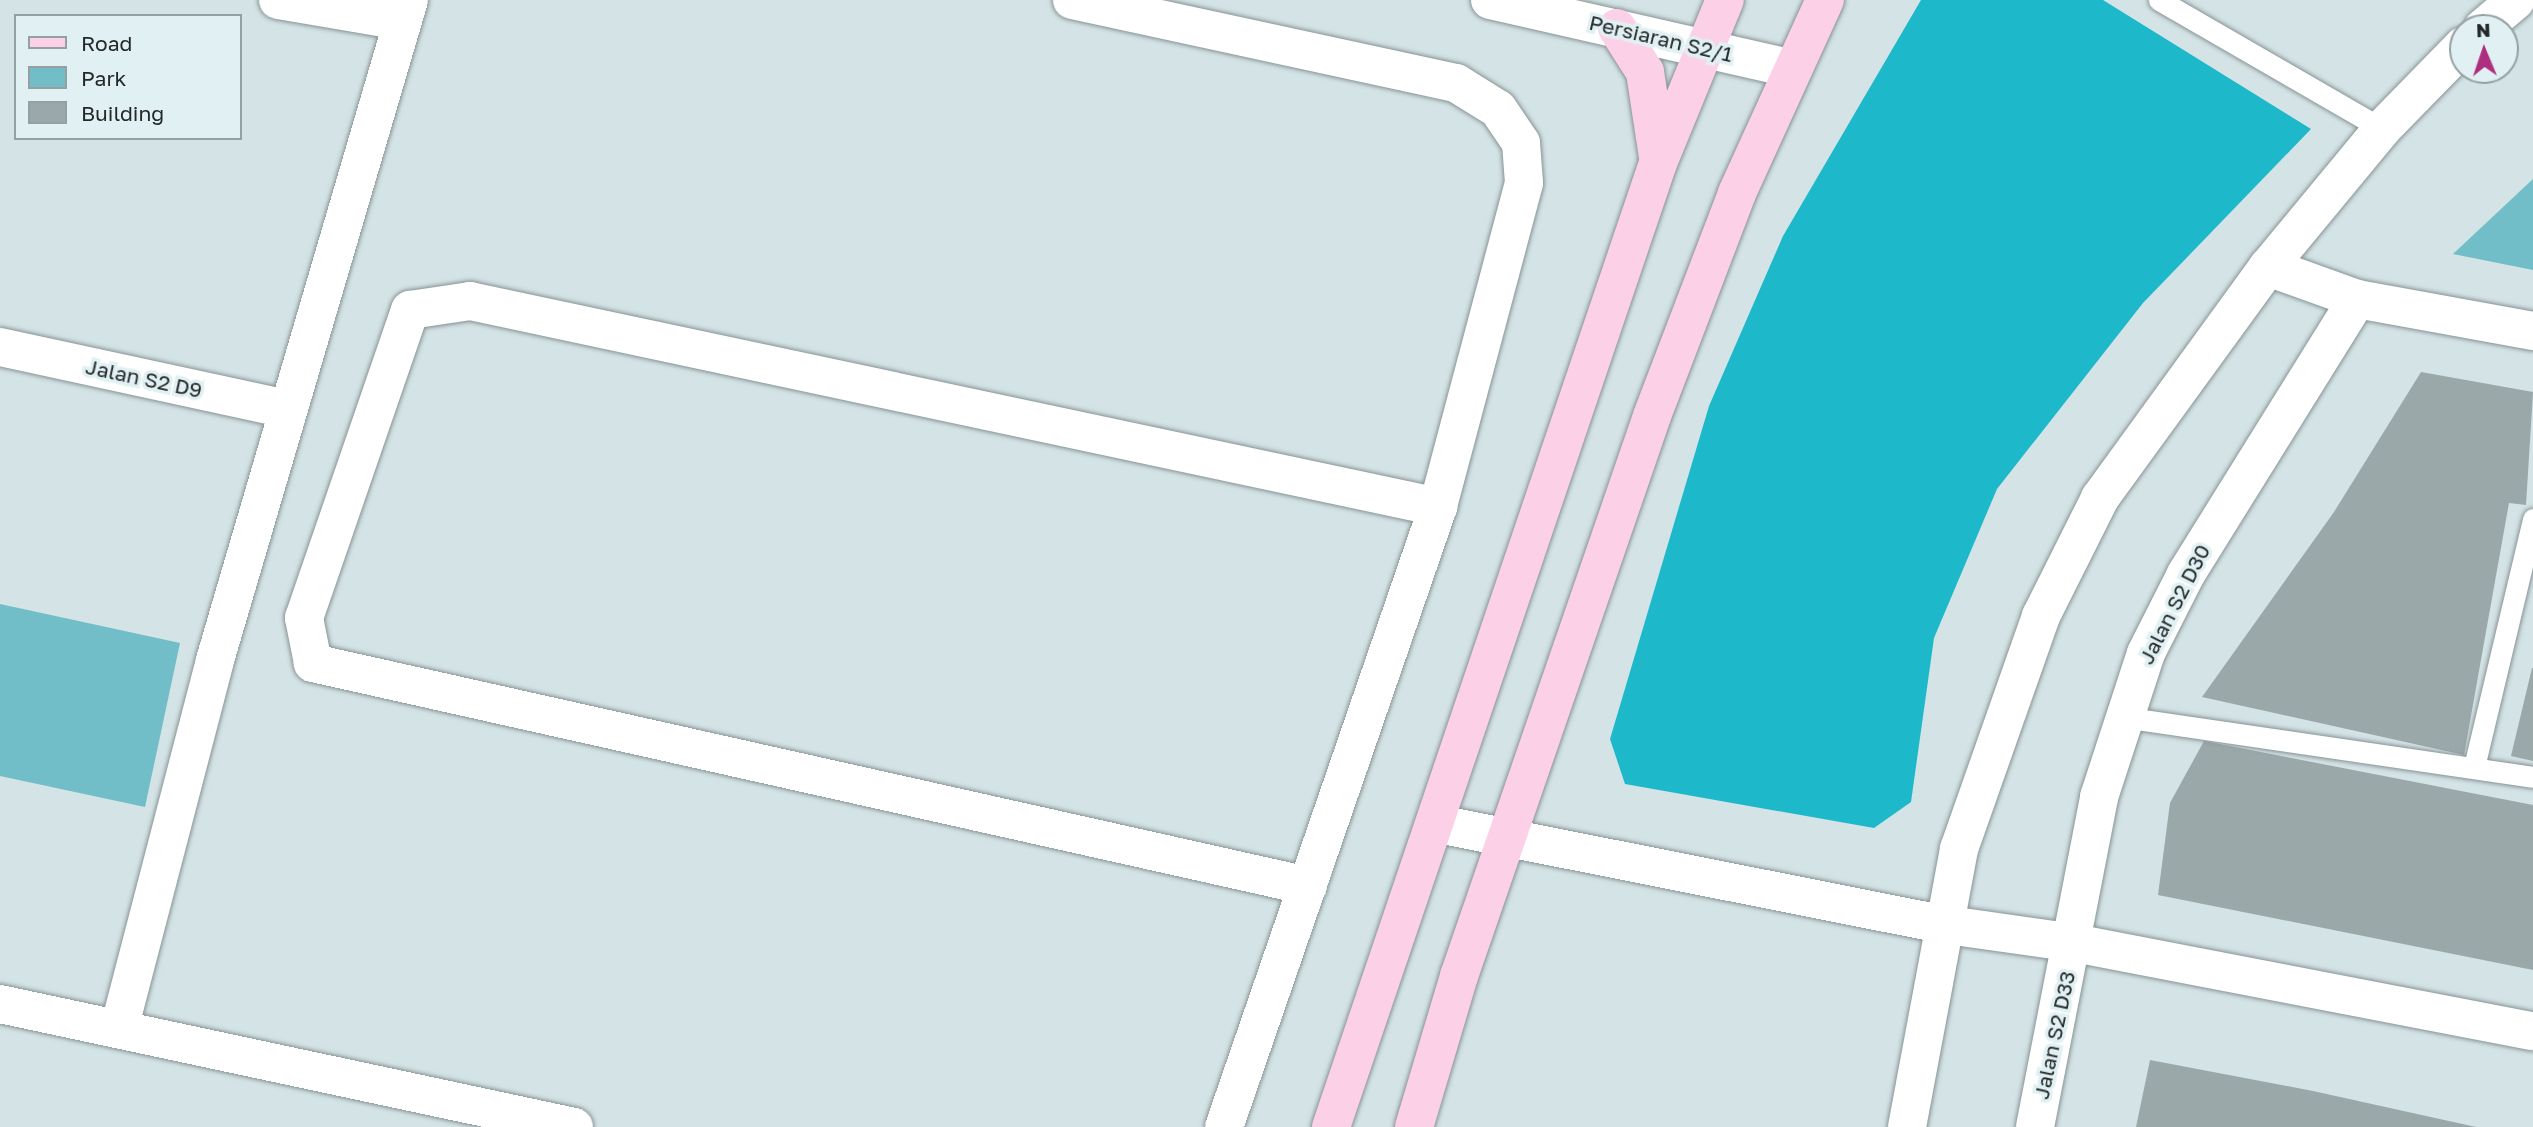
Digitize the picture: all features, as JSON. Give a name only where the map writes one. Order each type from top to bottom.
[{"type":"main road","points":[[1331,1127],[1438,824],[1658,163],[1725,0]]},
{"type":"main road","points":[[1415,1127],[1508,836],[1652,416],[1790,68],[1825,0]]},
{"type":"main road","points":[[1617,28],[1645,72],[1658,163]]},
{"type":"street","points":[[119,1029],[287,409],[406,10],[278,0]]},
{"type":"street","points":[[1072,0],[1456,83],[1498,109],[1521,143],[1524,183],[1438,507],[1224,1127]]},
{"type":"street","name":"Persiaran S2/1","points":[[1490,0],[1790,68]]},
{"type":"street","points":[[2500,14],[2516,0]]},
{"type":"street","points":[[1907,1127],[1941,924],[2004,716],[2041,616],[2094,510],[2268,267],[2382,129],[2449,60]]},
{"type":"street","points":[[2268,267],[2357,299],[2533,331]]},
{"type":"street","name":"Jalan S2 D30","points":[[2074,943],[2099,797],[2122,717],[2186,574],[2357,299]]},
{"type":"street","points":[[1308,886],[313,663],[304,618],[411,310],[470,301],[1438,507]]},
{"type":"street","name":"Jalan S2 D9","points":[[0,346],[287,409]]},
{"type":"street","points":[[1438,824],[1941,924],[2074,943],[2533,1031]]},
{"type":"street","name":"Jalan S2 D33","points":[[2035,1127],[2074,943]]},
{"type":"street","points":[[0,1004],[574,1127]]},
{"type":"lane","points":[[2159,0],[2382,129]]},
{"type":"lane","points":[[2474,767],[2533,519]]},
{"type":"lane","points":[[2122,717],[2474,767],[2533,778]]},
{"type":"green space","points":[[2533,179],[2533,270],[2453,254]]},
{"type":"green space","points":[[0,604],[180,643],[145,807],[0,776]]},
{"type":"shaded area","points":[[1921,0],[2103,0],[2311,129],[2143,303],[1997,489],[1934,638],[1911,802],[1874,828],[1625,784],[1610,739],[1709,406],[1783,236]]},
{"type":"building","points":[[2421,372],[2533,392],[2526,505],[2509,503],[2464,755],[2202,697],[2334,512]]},
{"type":"building","points":[[2533,668],[2533,761],[2511,756]]},
{"type":"building","points":[[2204,741],[2533,805],[2533,970],[2158,895],[2170,803]]},
{"type":"building","points":[[2150,1060],[2313,1091],[2476,1127],[2136,1127]]}]
